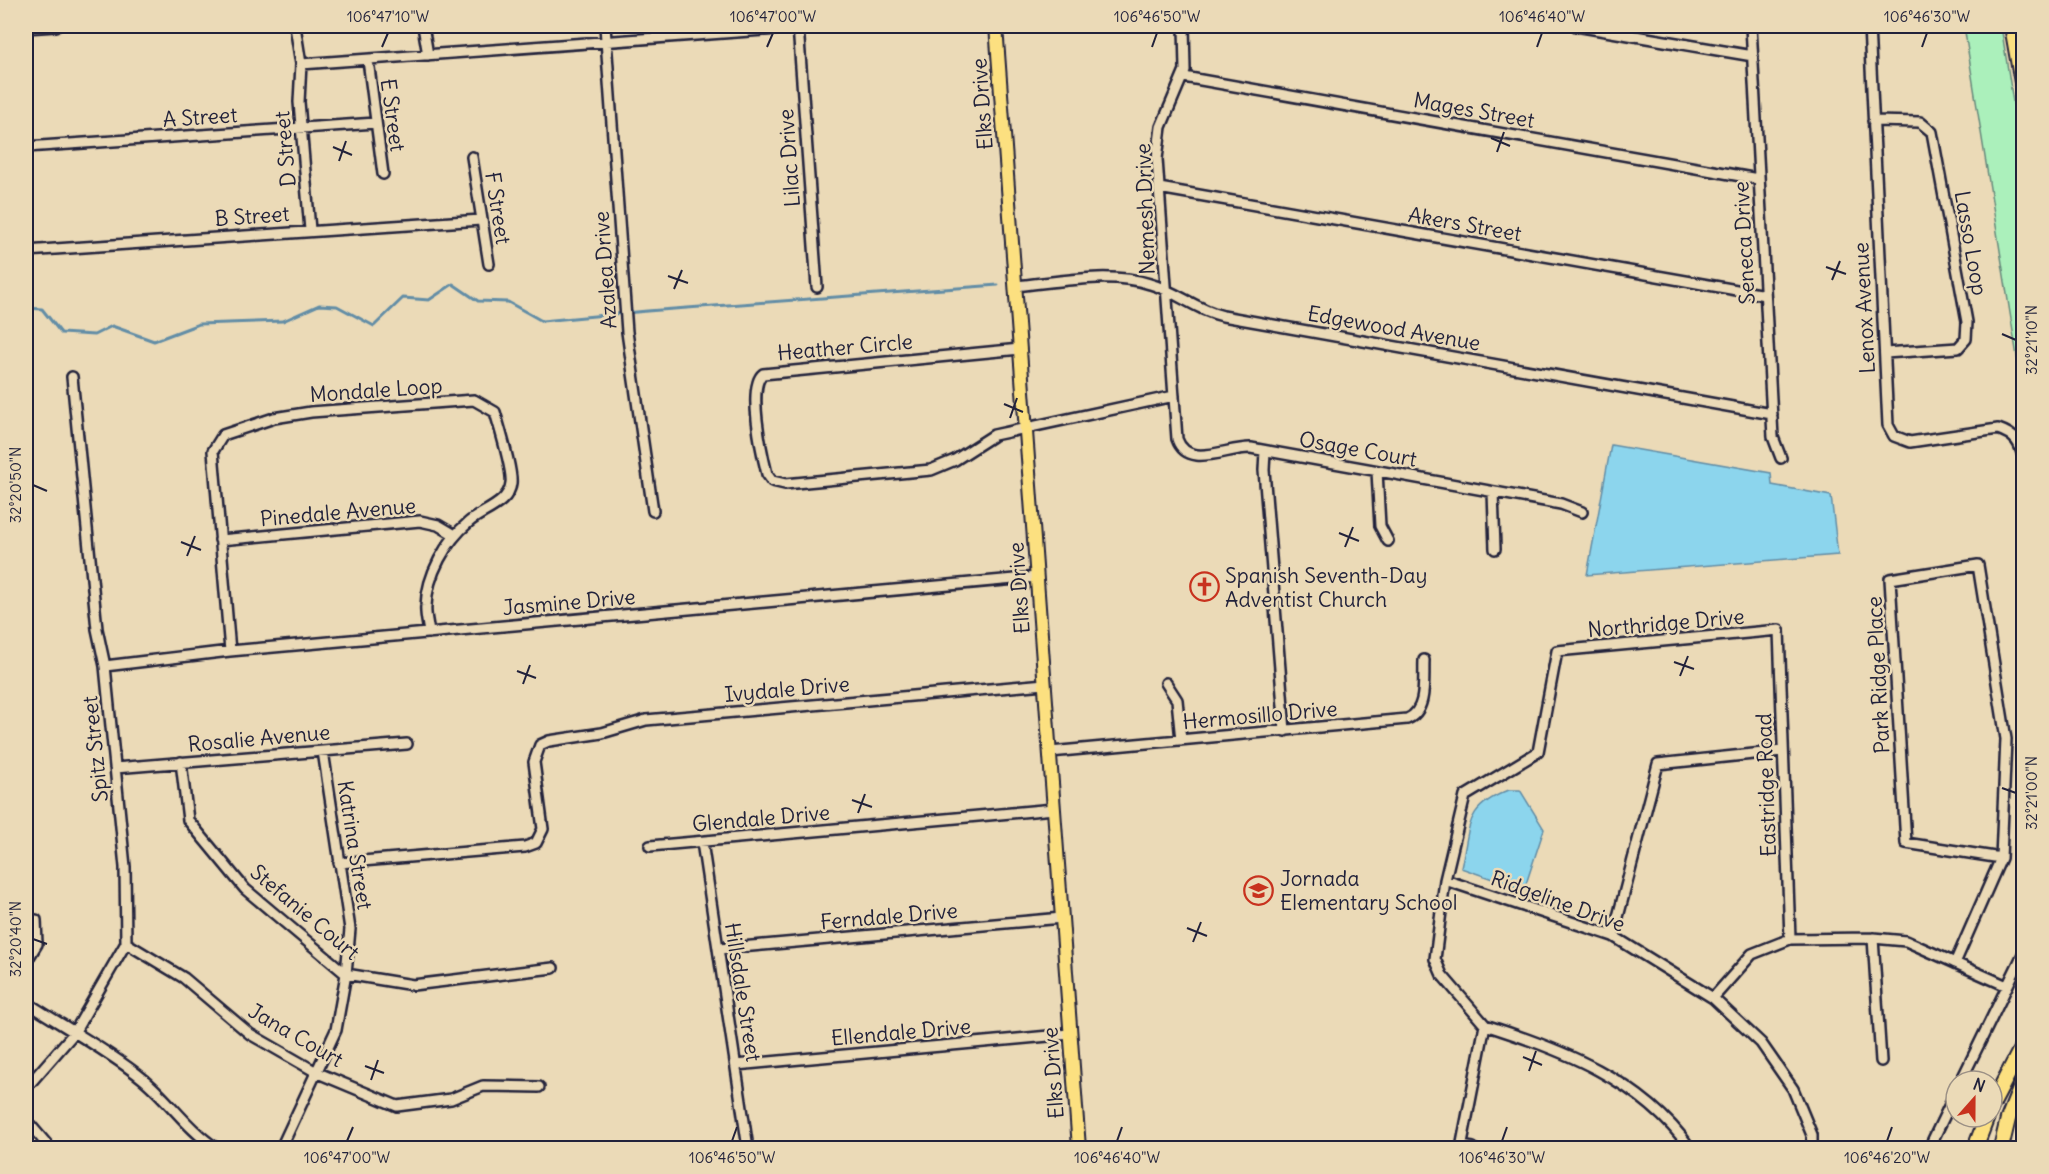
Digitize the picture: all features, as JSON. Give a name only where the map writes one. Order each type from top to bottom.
[{"type":"highway","points":[[2012,26],[2024,94]]},
{"type":"highway","points":[[2004,1082],[2024,1043]]},
{"type":"highway","points":[[2001,1149],[2008,1119],[2024,1079]]},
{"type":"highway","points":[[1975,1149],[1982,1129]]},
{"type":"main road","name":"Elks Drive","points":[[996,26],[1079,1149]]},
{"type":"street","points":[[26,28],[56,26]]},
{"type":"street","name":"D Street","points":[[295,26],[301,64],[300,128],[310,230]]},
{"type":"street","points":[[423,26],[428,55]]},
{"type":"street","name":"Azalea Drive","points":[[605,26],[627,332],[652,511]]},
{"type":"street","name":"Lilac Drive","points":[[798,26],[817,287]]},
{"type":"street","points":[[301,64],[820,26]]},
{"type":"street","name":"Nemesh Drive","points":[[1174,396],[1159,188],[1158,143],[1164,120],[1184,77],[1186,56],[1184,26]]},
{"type":"street","points":[[1576,26],[1623,30],[1753,56]]},
{"type":"street","name":"Seneca Drive","points":[[1751,26],[1774,443],[1781,458]]},
{"type":"street","name":"Lenox Avenue","points":[[1869,26],[1888,424],[1894,436],[1910,442],[1998,429],[2011,433],[2020,444],[2024,460]]},
{"type":"street","name":"E Street","points":[[368,60],[383,174]]},
{"type":"street","name":"Mages Street","points":[[1184,77],[1758,179]]},
{"type":"street","name":"Lasso Loop","points":[[1873,121],[1920,122],[1932,132],[1967,322],[1966,339],[1958,348],[1885,353]]},
{"type":"street","name":"A Street","points":[[26,147],[376,123]]},
{"type":"street","name":"F Street","points":[[472,157],[489,264]]},
{"type":"street","name":"Akers Street","points":[[1159,188],[1765,295]]},
{"type":"street","name":"B Street","points":[[26,251],[481,220]]},
{"type":"street","name":"Edgewood Avenue","points":[[1015,286],[1119,279],[1148,283],[1198,308],[1223,316],[1772,414]]},
{"type":"street","name":"Heather Circle","points":[[1020,349],[767,372],[757,379],[754,395],[767,474],[772,481],[780,484],[931,470],[955,460],[988,438],[1174,396]]},
{"type":"street","name":"Spitz Street","points":[[72,377],[97,629],[105,666],[125,867],[126,943]]},
{"type":"street","name":"Osage Court","points":[[1174,396],[1177,439],[1186,452],[1201,456],[1239,448],[1264,451],[1561,504],[1582,512]]},
{"type":"street","name":"Mondale Loop","points":[[230,651],[213,451],[223,435],[274,418],[311,412],[474,400],[495,412],[512,483],[504,499],[471,521],[455,535],[433,575],[426,605],[429,633]]},
{"type":"street","points":[[1264,451],[1263,470],[1285,731]]},
{"type":"street","points":[[1377,471],[1380,526],[1388,541]]},
{"type":"street","points":[[1493,492],[1495,549]]},
{"type":"street","name":"Pinedale Avenue","points":[[220,540],[420,521],[438,525],[455,535]]},
{"type":"street","name":"Park Ridge Place","points":[[1955,963],[2001,858],[2006,739],[1978,565],[1890,579],[1906,843],[2001,858]]},
{"type":"street","name":"Jasmine Drive","points":[[105,666],[230,651],[1037,577]]},
{"type":"street","name":"Northridge Drive","points":[[1445,880],[1465,796],[1538,752],[1557,651],[1779,630]]},
{"type":"street","name":"Eastridge Road","points":[[1779,630],[1790,939]]},
{"type":"street","name":"Hermosillo Drive","points":[[1050,752],[1412,718],[1419,711],[1422,702],[1424,660]]},
{"type":"street","points":[[1166,683],[1176,699],[1181,740]]},
{"type":"street","name":"Ivydale Drive","points":[[539,840],[543,825],[534,762],[534,746],[549,741],[602,733],[646,720],[1045,684]]},
{"type":"street","name":"Rosalie Avenue","points":[[115,768],[407,744]]},
{"type":"street","name":"Katrina Street","points":[[281,1149],[336,1030],[346,974],[350,930],[323,751]]},
{"type":"street","points":[[1612,936],[1658,764],[1782,751]]},
{"type":"street","name":"Stefanie Court","points":[[181,762],[188,820],[244,889],[346,974],[413,985],[553,968]]},
{"type":"street","name":"Glendale Drive","points":[[650,846],[1054,809]]},
{"type":"street","points":[[339,863],[525,847],[539,840],[548,846]]},
{"type":"street","name":"Hillsdale Street","points":[[702,842],[748,1149]]},
{"type":"street","points":[[1445,880],[1435,959],[1442,975],[1485,1026],[1527,1039],[1596,1067],[1642,1100],[1690,1149]]},
{"type":"street","name":"Ridgeline Drive","points":[[1445,880],[1612,936],[1713,998],[1761,1043],[1793,1089],[1812,1135],[1812,1149]]},
{"type":"street","name":"Ferndale Drive","points":[[719,949],[1062,918]]},
{"type":"street","points":[[26,962],[37,944],[36,920]]},
{"type":"street","points":[[1873,938],[1881,1061]]},
{"type":"street","points":[[1713,998],[1752,954],[1790,939],[1873,938],[1906,941],[2007,986]]},
{"type":"street","points":[[26,1088],[74,1033],[126,943]]},
{"type":"street","name":"Jana Court","points":[[126,943],[184,978],[250,1034],[318,1073],[397,1106],[451,1099],[483,1086],[539,1087]]},
{"type":"street","points":[[1967,1069],[2024,952]]},
{"type":"street","points":[[26,1002],[144,1080],[188,1128],[216,1149]]},
{"type":"street","points":[[1473,1149],[1461,1147],[1485,1026]]},
{"type":"street","name":"Ellendale Drive","points":[[736,1065],[1070,1034]]},
{"type":"street","points":[[1929,1149],[1944,1117]]},
{"type":"street","points":[[26,1120],[50,1149]]},
{"type":"green space","points":[[1964,26],[2001,26],[2023,165],[2023,394]]},
{"type":"water","points":[[1611,445],[1771,473],[1772,485],[1831,496],[1838,555],[1587,575]]},
{"type":"water","points":[[1509,790],[1520,790],[1544,829],[1524,890],[1461,868],[1472,819],[1484,804]]},
{"type":"waterway","points":[[26,308],[42,309],[61,333],[94,335],[112,326],[154,341],[199,324],[283,321],[319,305],[337,306],[374,326],[403,298],[429,300],[453,284],[478,301],[508,302],[542,321],[998,285]]},
{"type":"place","name":"Spanish Seventh-Day Adventist Church","points":[[1204,587]]},
{"type":"place","name":"Jornada Elementary School","points":[[1259,890]]}]
